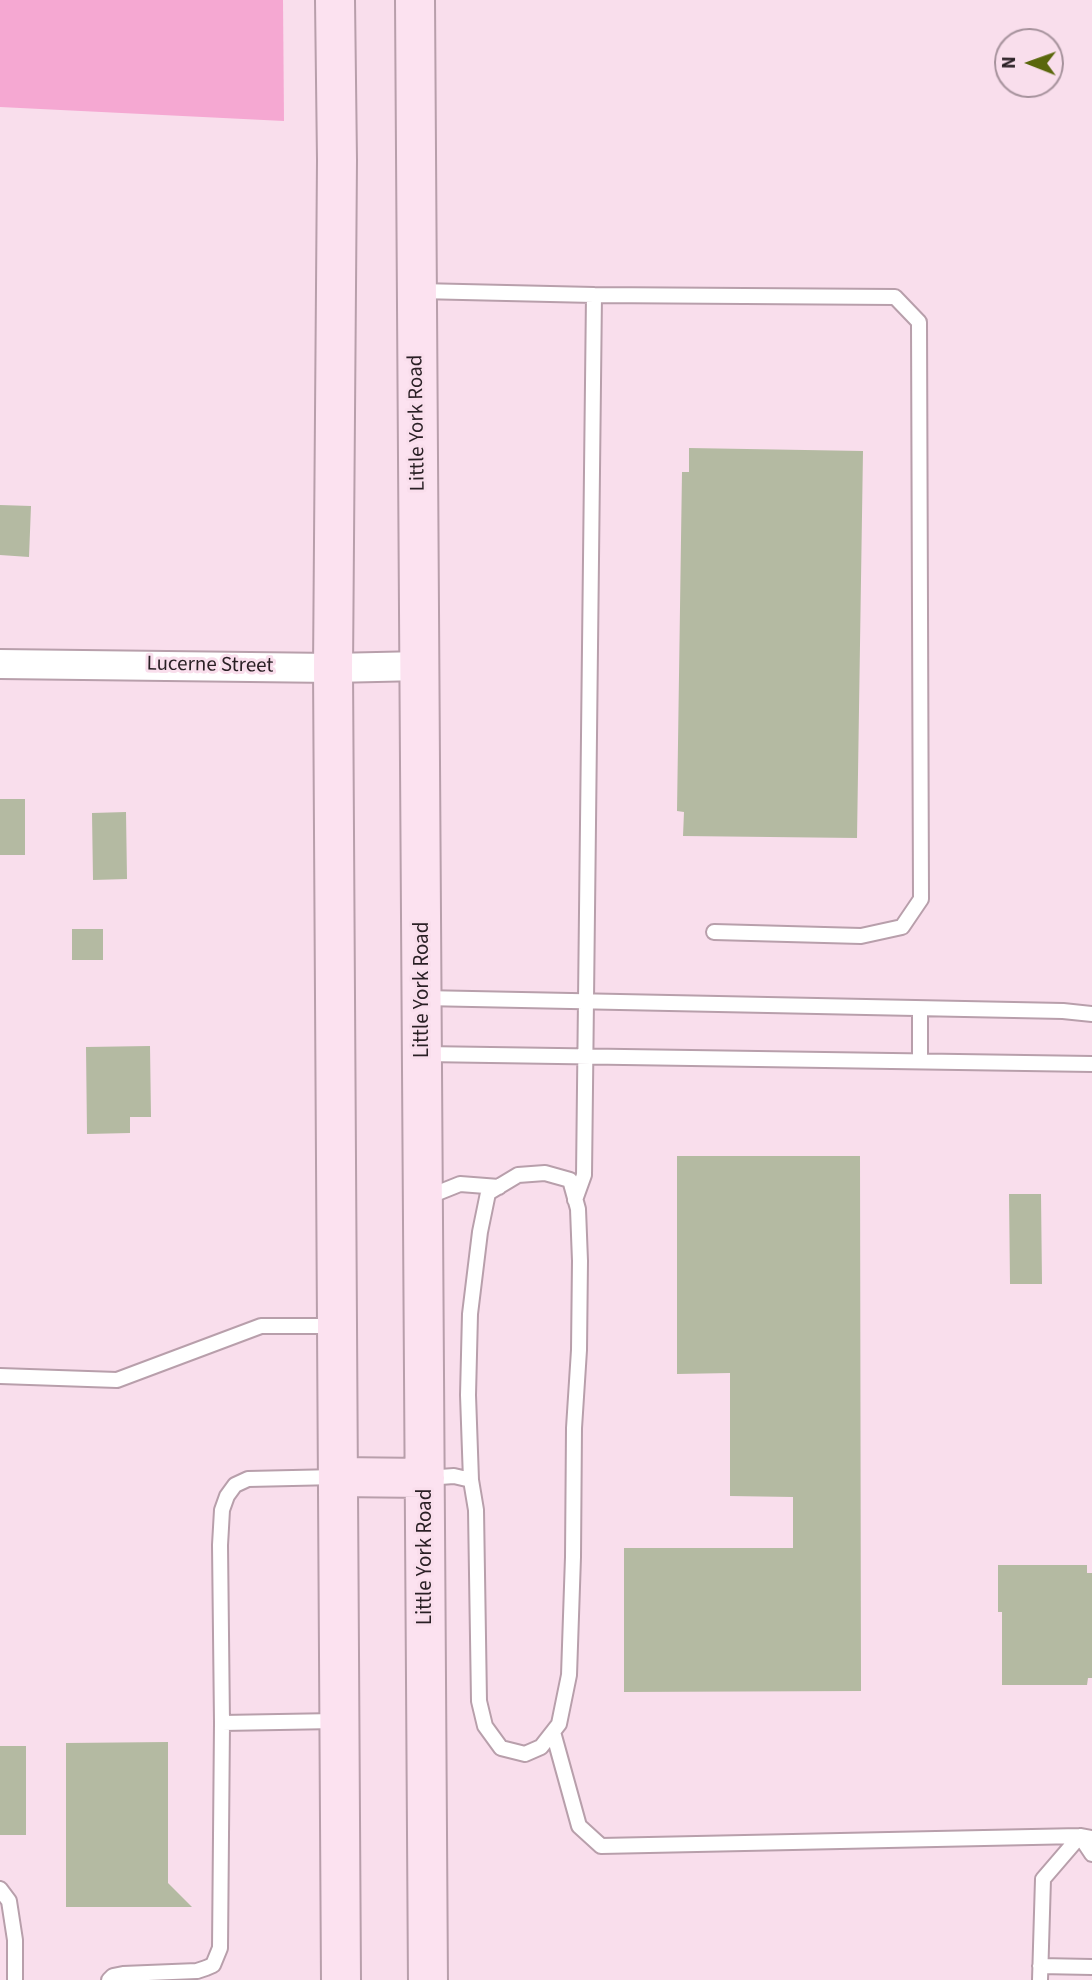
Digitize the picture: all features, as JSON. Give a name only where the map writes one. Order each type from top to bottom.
[{"type":"main road","points":[[335,0],[337,174],[333,668],[341,1980]]},
{"type":"main road","name":"Little York Road","points":[[415,0],[428,1980]]},
{"type":"main road","points":[[338,1476],[425,1478]]},
{"type":"street","name":"Lucerne Street","points":[[0,664],[333,668],[421,666]]},
{"type":"lane","points":[[417,291],[895,297],[919,323],[921,899],[902,927],[861,936],[714,932]]},
{"type":"lane","points":[[575,1200],[584,1175],[594,295]]},
{"type":"lane","points":[[423,998],[1063,1011],[1092,1014]]},
{"type":"lane","points":[[920,1009],[920,1061]]},
{"type":"lane","points":[[423,1054],[1092,1064]]},
{"type":"lane","points":[[545,1173],[570,1180],[575,1200],[578,1209],[580,1261],[579,1350],[574,1428],[569,1675],[559,1724],[541,1747],[525,1754],[501,1748],[485,1726],[478,1701],[477,1536],[471,1480],[470,1314],[482,1219],[488,1193],[518,1175],[545,1173]]},
{"type":"lane","points":[[424,1199],[460,1184],[499,1187]]},
{"type":"lane","points":[[0,1376],[117,1380],[261,1326],[337,1326]]},
{"type":"lane","points":[[109,1980],[113,1976],[123,1974],[197,1971],[214,1965],[220,1948],[221,1527],[222,1510],[227,1496],[235,1485],[248,1479],[338,1476]]},
{"type":"lane","points":[[425,1478],[454,1476],[471,1480]]},
{"type":"lane","points":[[222,1723],[339,1721]]},
{"type":"lane","points":[[553,1732],[579,1826],[601,1846],[1086,1837]]},
{"type":"lane","points":[[1086,1837],[1092,1854]]},
{"type":"lane","points":[[1086,1837],[1043,1880],[1040,1973],[1092,1966]]},
{"type":"lane","points":[[0,1889],[9,1901],[15,1940],[15,1979],[0,1978]]},
{"type":"shaded area","points":[[0,0],[283,0],[284,121],[0,107]]},
{"type":"building","points":[[689,448],[863,451],[857,838],[683,836],[684,812],[677,811],[682,472],[689,472]]},
{"type":"building","points":[[0,505],[31,506],[29,557],[0,555]]},
{"type":"building","points":[[0,799],[25,799],[25,855],[0,855]]},
{"type":"building","points":[[126,812],[127,879],[93,880],[92,813]]},
{"type":"building","points":[[72,929],[103,929],[103,960],[72,960]]},
{"type":"building","points":[[150,1046],[151,1117],[130,1117],[130,1133],[87,1134],[86,1047]]},
{"type":"building","points":[[677,1156],[860,1156],[861,1691],[624,1692],[624,1548],[793,1548],[793,1497],[730,1496],[730,1373],[677,1374]]},
{"type":"building","points":[[1009,1194],[1041,1194],[1042,1284],[1010,1284]]},
{"type":"building","points":[[998,1565],[1087,1565],[1087,1573],[1092,1573],[1092,1678],[1088,1678],[1087,1685],[1002,1685],[1002,1612],[998,1612]]},
{"type":"building","points":[[168,1742],[168,1883],[192,1907],[66,1907],[66,1743]]},
{"type":"building","points":[[0,1746],[26,1746],[26,1835],[0,1835]]}]
